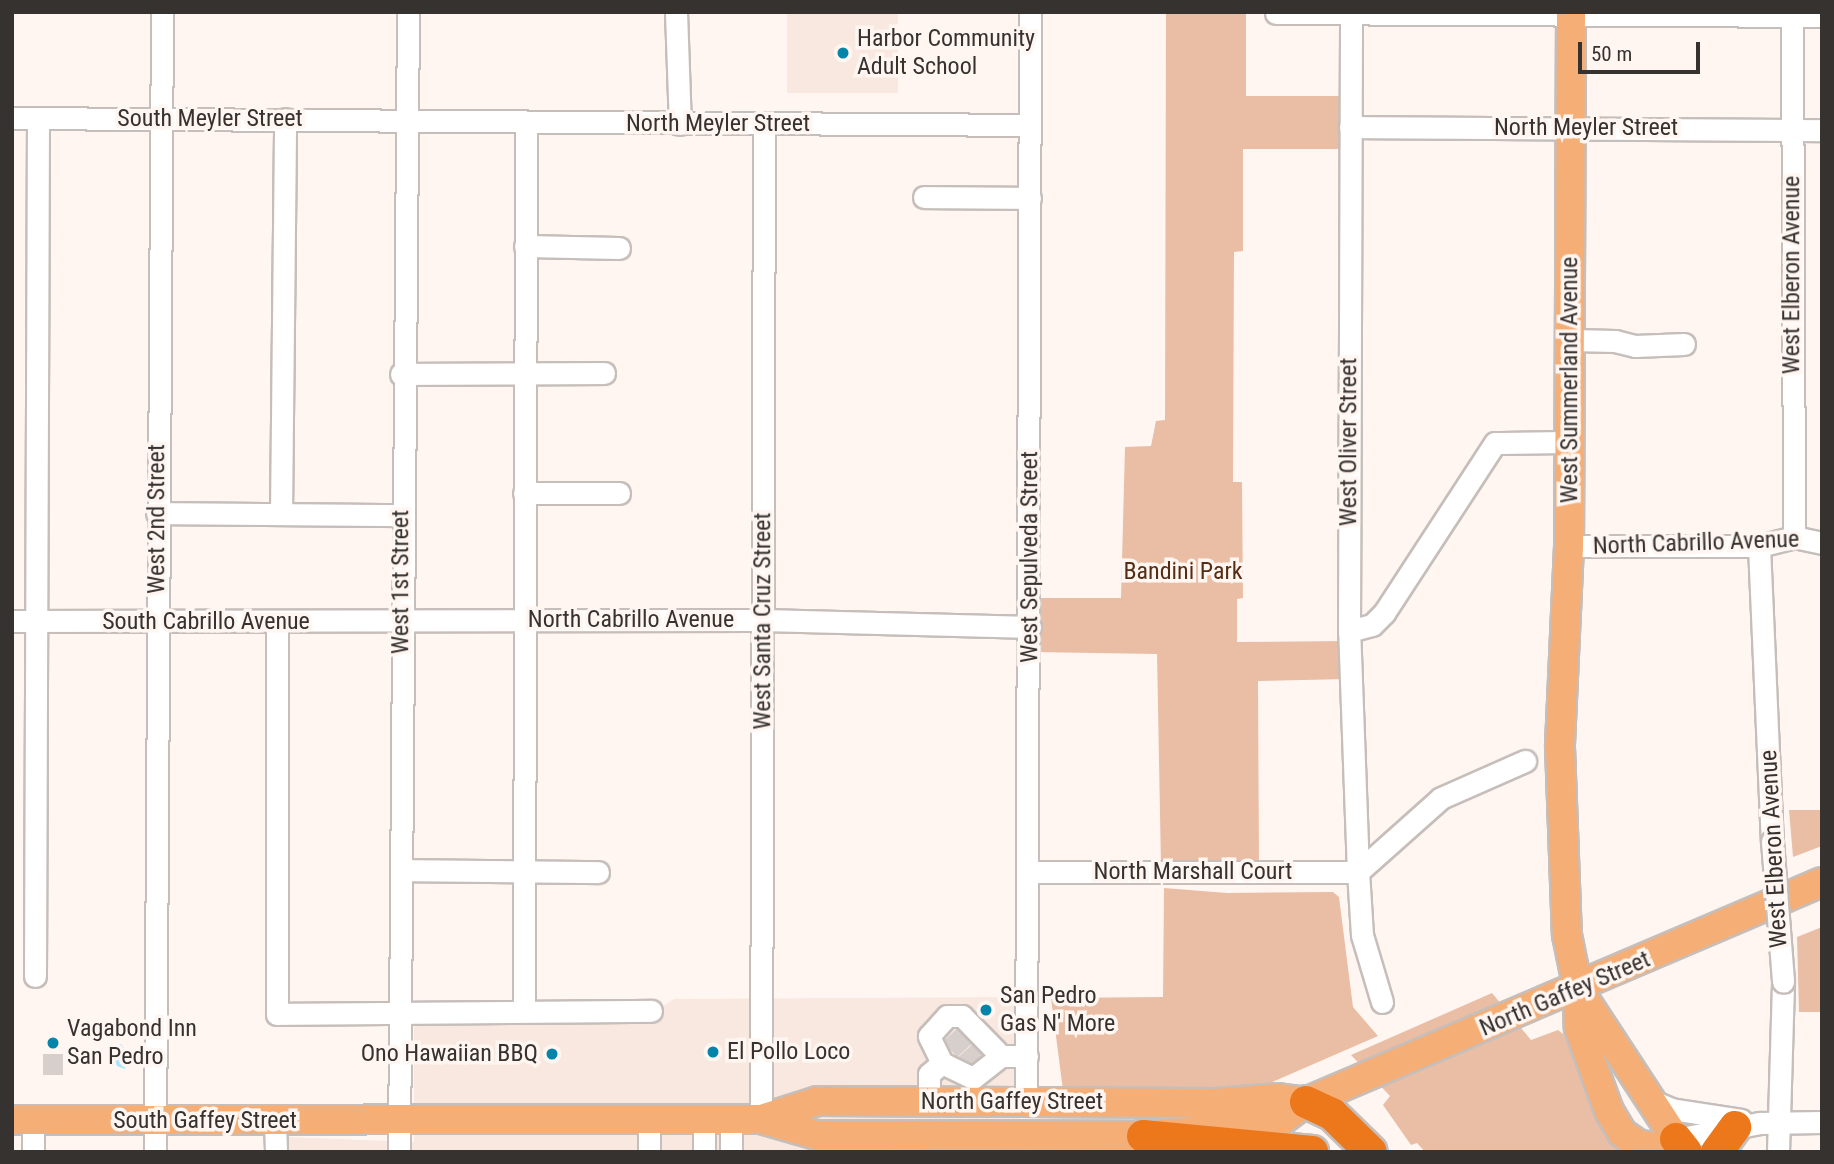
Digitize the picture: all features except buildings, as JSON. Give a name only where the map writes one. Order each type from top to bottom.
[{"type":"highway","points":[[1306,1102],[1332,1114],[1371,1152]]},
{"type":"highway","points":[[1143,1144],[1312,1152]]},
{"type":"main road","name":"West Summerland Avenue","points":[[1571,13],[1571,442],[1560,747],[1567,934],[1578,989],[1579,1028],[1594,1077],[1622,1133],[1630,1142],[1649,1147],[1681,1145]]},
{"type":"main road","name":"North Gaffey Street","points":[[399,1118],[761,1119],[816,1135],[896,1143],[1143,1144],[1270,1123],[1291,1115],[1306,1102],[1578,989],[1822,882]]},
{"type":"main road","points":[[1578,989],[1604,1023],[1646,1099],[1681,1145]]},
{"type":"main road","name":"North Gaffey Street","points":[[761,1119],[818,1101],[1216,1103],[1278,1098],[1306,1102]]},
{"type":"main road","name":"South Gaffey Street","points":[[22,1120],[275,1122],[399,1118]]},
{"type":"street","name":"West 2nd Street","points":[[155,1152],[156,513],[162,12]]},
{"type":"street","name":"West 1st Street","points":[[399,1152],[402,870],[401,374],[408,12]]},
{"type":"street","points":[[676,12],[680,124]]},
{"type":"street","name":"West Sepulveda Street","points":[[1026,1102],[1030,626],[1030,12]]},
{"type":"street","points":[[1276,13],[1822,16]]},
{"type":"street","name":"West Oliver Street","points":[[1351,13],[1349,631],[1358,872]]},
{"type":"street","name":"West Elberon Avenue","points":[[1792,14],[1794,537]]},
{"type":"street","name":"South Meyler Street","points":[[12,118],[407,118]]},
{"type":"street","name":"North Meyler Street","points":[[407,118],[526,124],[1030,125]]},
{"type":"street","points":[[35,976],[34,621],[38,119]]},
{"type":"street","points":[[281,514],[285,119]]},
{"type":"street","name":"West Santa Cruz Street","points":[[761,1119],[764,123]]},
{"type":"street","points":[[524,1011],[526,124]]},
{"type":"street","name":"North Meyler Street","points":[[1350,127],[1822,130]]},
{"type":"street","points":[[924,197],[1030,198]]},
{"type":"street","points":[[525,246],[619,248]]},
{"type":"street","points":[[1571,340],[1615,341],[1635,346],[1684,345]]},
{"type":"street","points":[[401,374],[604,373]]},
{"type":"street","points":[[1349,631],[1372,625],[1384,613],[1495,443],[1571,442]]},
{"type":"street","points":[[524,493],[619,493]]},
{"type":"street","points":[[156,513],[401,516]]},
{"type":"street","name":"North Cabrillo Avenue","points":[[1569,546],[1759,546],[1794,537],[1822,543]]},
{"type":"street","name":"West Elberon Avenue","points":[[1759,546],[1772,841],[1783,982],[1748,1131],[1779,1152]]},
{"type":"street","name":"South Cabrillo Avenue","points":[[12,621],[277,624],[400,620]]},
{"type":"street","name":"North Cabrillo Avenue","points":[[400,620],[763,620],[1030,626]]},
{"type":"street","points":[[277,624],[276,1014],[650,1011]]},
{"type":"street","points":[[1381,1002],[1362,934],[1358,872],[1441,798],[1525,761]]},
{"type":"street","points":[[402,870],[598,872]]},
{"type":"street","name":"North Marshall Court","points":[[1028,872],[1358,872]]},
{"type":"street","points":[[990,1049],[982,1075],[973,1078],[951,1062],[929,1036],[947,1016],[962,1016],[969,1030],[990,1049],[1027,1056]]},
{"type":"street","points":[[929,1101],[929,1074],[951,1062]]},
{"type":"street","points":[[1646,1099],[1748,1131]]},
{"type":"street","points":[[649,1119],[649,1152]]},
{"type":"street","points":[[704,1119],[704,1152]]},
{"type":"street","points":[[731,1152],[732,1119]]},
{"type":"street","points":[[22,1120],[33,1152]]},
{"type":"street","points":[[275,1122],[276,1152]]},
{"type":"street","points":[[1681,1145],[1748,1131],[1822,1122]]},
{"type":"shaded area","name":"Harbor Community Adult School","points":[[787,12],[898,12],[898,93],[787,93]]},
{"type":"shaded area","points":[[1020,997],[1020,1149],[1122,1152],[286,1152],[285,1137],[414,1142],[414,1023],[635,1024],[674,999]]},
{"type":"green space","name":"Bandini Park","points":[[1166,12],[1246,12],[1246,96],[1348,96],[1348,149],[1243,149],[1243,251],[1234,252],[1233,482],[1242,482],[1243,598],[1237,599],[1237,642],[1346,641],[1347,679],[1258,681],[1259,866],[1161,867],[1157,654],[1032,652],[1032,598],[1121,598],[1125,447],[1151,446],[1156,421],[1165,420]]},
{"type":"green space","points":[[1789,810],[1822,810],[1822,846],[1793,857]]},
{"type":"green space","points":[[1164,888],[1227,893],[1333,892],[1339,897],[1353,1007],[1378,1036],[1254,1090],[1063,1090],[1051,998],[1163,997]]},
{"type":"green space","points":[[1822,927],[1822,1012],[1799,1012],[1797,937]]},
{"type":"green space","points":[[1492,993],[1531,1040],[1558,1030],[1563,1034],[1624,1152],[1425,1152],[1417,1143],[1411,1145],[1383,1105],[1390,1096],[1351,1055]]},
{"type":"water","points":[[121,1044],[129,1056],[125,1069],[117,1066],[110,1049]]},
{"type":"tunnel","points":[[950,1049],[966,1034]]},
{"type":"tunnel","points":[[965,1065],[982,1049]]},
{"type":"tunnel","points":[[43,1064],[63,1064]]},
{"type":"place","name":"Harbor Community Adult School","points":[[843,53]]},
{"type":"place","name":"San Pedro Gas N' More","points":[[986,1010]]},
{"type":"place","name":"Vagabond Inn San Pedro","points":[[53,1043]]},
{"type":"place","name":"El Pollo Loco","points":[[713,1052]]},
{"type":"place","name":"Ono Hawaiian BBQ","points":[[552,1054]]}]
